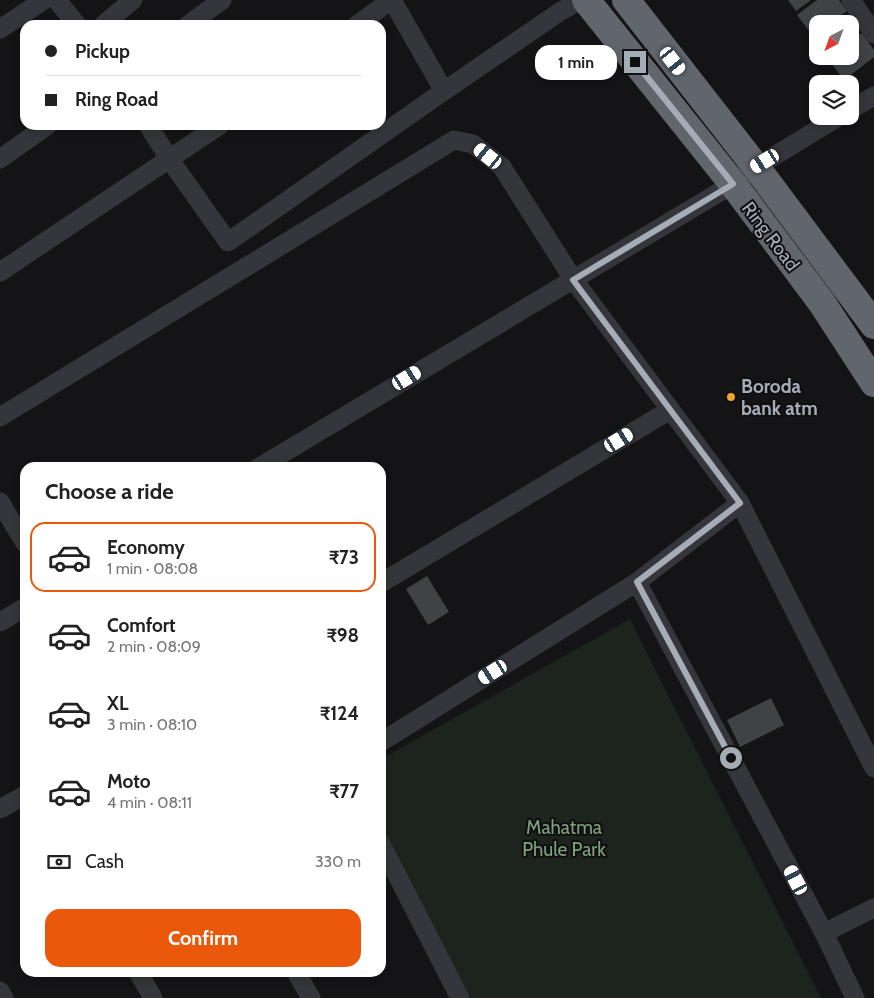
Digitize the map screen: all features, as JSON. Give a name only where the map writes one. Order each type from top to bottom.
[{"type":"highway","name":"Ring Road","points":[[586,0],[733,184],[822,303],[874,383]]},
{"type":"highway","name":"Ring Road","points":[[626,0],[756,167],[874,325]]},
{"type":"street","points":[[0,29],[44,0]]},
{"type":"street","points":[[57,0],[73,20]]},
{"type":"street","points":[[109,20],[133,0]]},
{"type":"street","points":[[195,20],[222,0]]},
{"type":"street","points":[[364,20],[391,0],[444,90]]},
{"type":"street","points":[[228,242],[444,90],[561,11],[581,0]]},
{"type":"street","points":[[851,0],[874,34]]},
{"type":"street","points":[[859,105],[874,96]]},
{"type":"street","points":[[268,462],[733,184],[756,167],[825,125]]},
{"type":"street","points":[[0,159],[41,130]]},
{"type":"street","points":[[151,130],[244,268]]},
{"type":"street","points":[[0,272],[213,130]]},
{"type":"street","points":[[0,417],[454,140],[474,144],[502,167],[573,280],[740,503],[874,768]]},
{"type":"street","points":[[386,580],[670,410]]},
{"type":"street","points":[[0,502],[20,535]]},
{"type":"street","points":[[386,739],[637,582],[740,503]]},
{"type":"street","points":[[637,582],[824,933],[855,998]]},
{"type":"street","points":[[0,622],[20,610]]},
{"type":"street","points":[[0,809],[20,798]]},
{"type":"street","points":[[386,854],[460,998]]},
{"type":"street","points":[[824,933],[874,908]]},
{"type":"street","points":[[141,977],[153,998]]},
{"type":"street","points":[[299,977],[311,998]]},
{"type":"street","points":[[0,991],[4,998]]},
{"type":"green space","name":"Mahatma Phule Park","points":[[630,619],[821,998],[471,998],[386,838],[386,756]]},
{"type":"building","points":[[788,0],[811,0],[796,11]]},
{"type":"building","points":[[817,0],[839,0],[847,11],[841,15],[809,15],[809,31],[797,15]]},
{"type":"building","points":[[862,33],[874,50],[874,57],[851,75],[840,75],[833,65],[859,65],[859,35]]},
{"type":"building","points":[[427,576],[449,612],[428,625],[406,589]]},
{"type":"building","points":[[771,698],[784,725],[740,747],[727,720]]},
{"type":"place","name":"Boroda bank atm","points":[[731,397]]},
{"type":"route","points":[[635,62],[733,184],[573,280],[740,503],[637,582],[731,758]]}]
